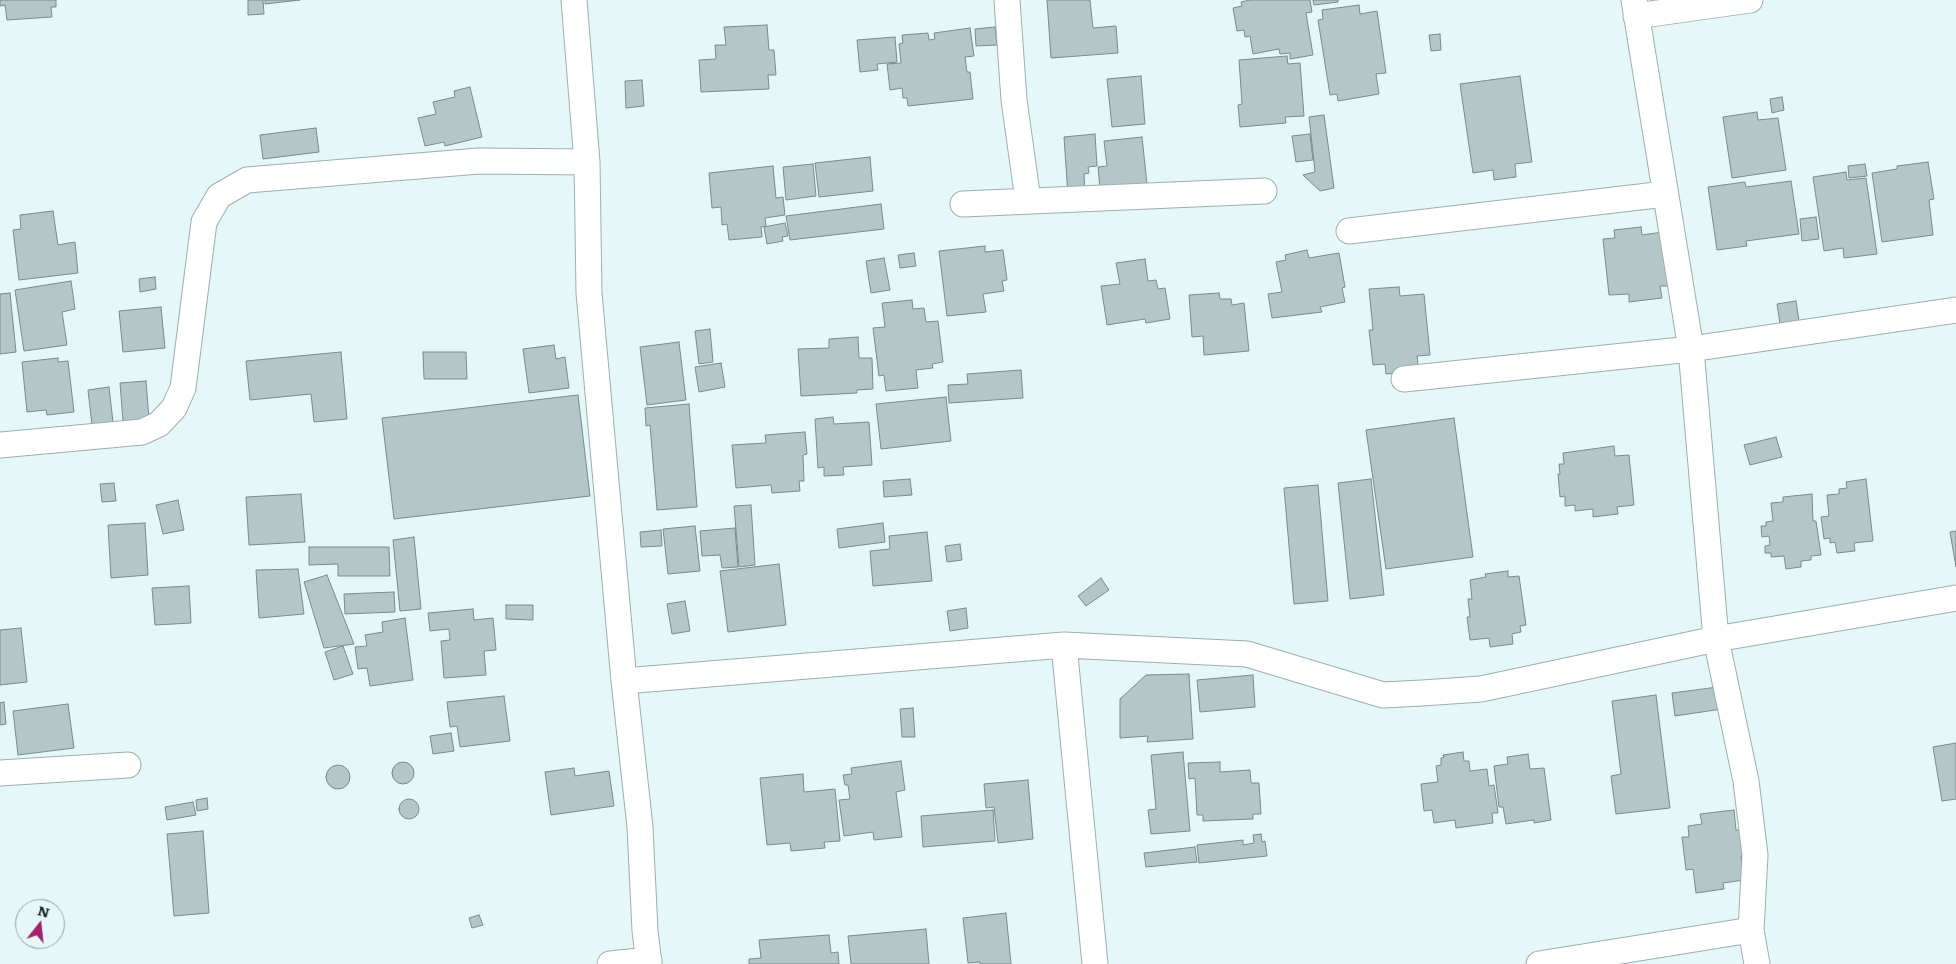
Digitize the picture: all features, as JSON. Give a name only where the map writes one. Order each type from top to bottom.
[{"type":"street","points":[[574,0],[587,162],[589,293],[624,681],[640,827],[645,931],[649,962],[610,964]]},
{"type":"street","points":[[1007,0],[1014,100],[1028,200]]},
{"type":"street","points":[[1750,0],[1635,8],[1691,349],[1716,639],[1746,781],[1750,809],[1755,854],[1752,930],[1757,964]]},
{"type":"street","points":[[0,445],[142,432],[159,424],[174,408],[183,388],[204,222],[219,196],[247,180],[479,161],[587,162]]},
{"type":"street","points":[[963,204],[1264,191]]},
{"type":"street","points":[[1349,231],[1666,194]]},
{"type":"street","points":[[1404,379],[1691,349],[1956,310]]},
{"type":"street","points":[[624,681],[1064,645],[1247,654],[1384,695],[1481,689],[1716,639],[1956,598]]},
{"type":"street","points":[[1064,645],[1095,964]]},
{"type":"street","points":[[0,773],[128,765]]},
{"type":"street","points":[[1539,964],[1752,930]]},
{"type":"building","points":[[0,0],[56,0],[56,7],[51,7],[52,17],[7,20],[5,5],[0,6]]},
{"type":"building","points":[[248,0],[263,0],[264,14],[248,15]]},
{"type":"building","points":[[265,0],[300,0],[265,4]]},
{"type":"building","points":[[1047,0],[1090,0],[1093,28],[1116,26],[1118,53],[1051,58]]},
{"type":"building","points":[[1250,0],[1310,0],[1312,12],[1306,13],[1313,55],[1290,59],[1290,53],[1280,54],[1279,49],[1253,54],[1250,36],[1245,37],[1244,30],[1237,31],[1233,8],[1242,6],[1241,2]]},
{"type":"building","points":[[1313,0],[1338,0],[1338,2],[1314,5]]},
{"type":"building","points":[[1359,5],[1360,14],[1377,11],[1386,73],[1376,74],[1379,94],[1338,101],[1337,94],[1330,95],[1318,20],[1323,19],[1322,10]]},
{"type":"building","points":[[767,25],[769,50],[774,50],[776,75],[768,75],[769,89],[701,92],[699,60],[716,59],[715,45],[726,45],[724,27]]},
{"type":"building","points":[[995,27],[997,45],[976,46],[975,29]]},
{"type":"building","points":[[970,28],[974,56],[965,57],[967,72],[970,72],[973,99],[908,106],[907,98],[903,98],[902,88],[890,90],[887,64],[901,63],[899,44],[903,43],[902,35],[928,33],[929,40],[935,39],[934,33]]},
{"type":"building","points":[[1440,34],[1441,50],[1431,51],[1429,35]]},
{"type":"building","points":[[895,37],[897,62],[877,64],[878,70],[860,72],[857,40]]},
{"type":"building","points":[[1287,56],[1288,64],[1300,63],[1304,116],[1285,117],[1286,123],[1240,127],[1238,105],[1242,104],[1239,60]]},
{"type":"building","points":[[1141,76],[1145,124],[1112,127],[1107,79]]},
{"type":"building","points":[[1520,76],[1532,162],[1515,164],[1516,177],[1494,180],[1493,170],[1473,173],[1460,84]]},
{"type":"building","points":[[642,80],[644,106],[626,108],[625,81]]},
{"type":"building","points":[[470,87],[482,137],[445,146],[444,142],[425,146],[418,118],[436,114],[433,102],[455,97],[454,91]]},
{"type":"building","points":[[1782,97],[1784,110],[1772,113],[1770,99]]},
{"type":"building","points":[[1757,112],[1758,120],[1778,118],[1786,170],[1732,178],[1723,117]]},
{"type":"building","points":[[1324,115],[1334,188],[1320,191],[1303,175],[1315,172],[1309,117]]},
{"type":"building","points":[[316,128],[319,152],[263,159],[260,135]]},
{"type":"building","points":[[1095,134],[1097,166],[1088,167],[1089,173],[1084,174],[1085,195],[1068,196],[1064,137]]},
{"type":"building","points":[[1310,134],[1313,160],[1296,162],[1292,136]]},
{"type":"building","points":[[1142,137],[1147,184],[1100,189],[1098,167],[1107,166],[1104,141]]},
{"type":"building","points":[[870,157],[873,191],[819,197],[815,163]]},
{"type":"building","points":[[1928,162],[1934,199],[1929,200],[1933,235],[1882,242],[1872,173],[1897,169],[1897,166]]},
{"type":"building","points":[[813,164],[816,196],[786,200],[783,167]]},
{"type":"building","points":[[1865,164],[1867,176],[1849,178],[1848,166]]},
{"type":"building","points":[[773,166],[776,198],[783,197],[785,215],[765,218],[766,226],[761,227],[762,237],[729,240],[727,224],[722,225],[721,207],[712,208],[709,173]]},
{"type":"building","points":[[1846,172],[1847,180],[1866,178],[1877,254],[1844,258],[1843,248],[1824,251],[1813,177]]},
{"type":"building","points":[[1791,181],[1799,234],[1746,241],[1747,246],[1717,250],[1708,187],[1745,182],[1746,187]]},
{"type":"building","points":[[881,204],[884,229],[790,240],[786,216]]},
{"type":"building","points":[[53,211],[58,245],[75,242],[78,273],[19,280],[13,230],[21,229],[20,215]]},
{"type":"building","points":[[1816,217],[1819,239],[1802,241],[1800,219]]},
{"type":"building","points":[[785,223],[788,236],[782,237],[783,241],[767,244],[764,227]]},
{"type":"building","points":[[1641,227],[1642,235],[1663,232],[1669,286],[1660,286],[1662,298],[1629,302],[1629,294],[1609,295],[1603,239],[1615,238],[1614,230]]},
{"type":"building","points":[[985,246],[985,252],[1003,250],[1007,280],[1002,281],[1004,291],[983,294],[986,312],[947,316],[939,251]]},
{"type":"building","points":[[1307,250],[1309,258],[1339,253],[1345,287],[1342,288],[1345,302],[1320,307],[1322,312],[1272,318],[1268,294],[1282,292],[1276,262],[1286,260],[1285,255]]},
{"type":"building","points":[[914,253],[916,266],[900,268],[898,255]]},
{"type":"building","points":[[884,258],[890,290],[871,293],[866,261]]},
{"type":"building","points":[[1145,259],[1148,281],[1156,280],[1158,289],[1165,288],[1170,319],[1146,323],[1145,319],[1107,325],[1101,286],[1120,284],[1116,263]]},
{"type":"building","points":[[155,277],[156,289],[140,292],[139,279]]},
{"type":"building","points":[[71,281],[75,309],[62,312],[67,345],[24,351],[15,290]]},
{"type":"building","points":[[1399,287],[1400,296],[1424,294],[1430,355],[1417,356],[1419,371],[1386,374],[1385,364],[1373,365],[1369,330],[1373,330],[1369,289]]},
{"type":"building","points":[[10,293],[16,352],[0,354],[0,294]]},
{"type":"building","points":[[1219,293],[1220,299],[1231,299],[1232,305],[1244,303],[1249,351],[1204,355],[1203,336],[1192,337],[1189,295]]},
{"type":"building","points":[[912,300],[913,309],[924,308],[926,322],[938,321],[943,362],[932,364],[933,368],[916,370],[918,388],[886,391],[884,375],[879,376],[873,328],[885,327],[882,303]]},
{"type":"building","points":[[1796,301],[1799,321],[1780,324],[1777,304]]},
{"type":"building","points":[[161,307],[165,348],[123,352],[119,311]]},
{"type":"building","points":[[710,329],[713,362],[699,364],[695,331]]},
{"type":"building","points":[[858,337],[859,358],[872,358],[873,389],[857,390],[857,393],[801,396],[798,349],[829,348],[829,339]]},
{"type":"building","points":[[679,342],[686,400],[647,405],[640,347]]},
{"type":"building","points":[[554,345],[556,359],[565,357],[569,388],[529,393],[523,349]]},
{"type":"building","points":[[341,352],[347,419],[314,422],[311,394],[250,400],[246,361]]},
{"type":"building","points":[[423,352],[466,352],[467,379],[424,379]]},
{"type":"building","points":[[58,358],[58,362],[68,361],[74,412],[47,415],[46,410],[27,412],[22,362]]},
{"type":"building","points":[[721,363],[725,387],[699,392],[695,367]]},
{"type":"building","points":[[1021,370],[1023,398],[949,403],[948,385],[968,384],[967,374]]},
{"type":"building","points":[[146,381],[149,419],[123,421],[120,383]]},
{"type":"building","points":[[109,387],[113,422],[92,425],[88,390]]},
{"type":"building","points":[[578,395],[590,496],[394,519],[382,418]]},
{"type":"building","points":[[946,397],[951,441],[881,449],[876,404]]},
{"type":"building","points":[[689,404],[697,507],[657,510],[650,425],[646,426],[645,408]]},
{"type":"building","points":[[833,417],[834,424],[869,422],[872,465],[843,467],[844,475],[824,476],[824,467],[818,468],[815,419]]},
{"type":"building","points":[[1454,418],[1473,557],[1386,569],[1366,430]]},
{"type":"building","points":[[805,432],[807,454],[803,455],[804,481],[799,481],[800,491],[772,493],[771,485],[736,488],[732,445],[766,443],[765,435]]},
{"type":"building","points":[[1776,437],[1782,457],[1750,465],[1744,445]]},
{"type":"building","points":[[1614,446],[1615,456],[1629,455],[1634,505],[1617,507],[1618,514],[1593,517],[1593,509],[1575,511],[1575,505],[1565,506],[1565,496],[1560,497],[1558,474],[1560,474],[1559,464],[1564,464],[1563,453]]},
{"type":"building","points":[[910,479],[912,495],[884,497],[883,481]]},
{"type":"building","points":[[1371,479],[1384,595],[1350,599],[1338,483]]},
{"type":"building","points":[[1866,479],[1873,541],[1854,543],[1855,551],[1837,553],[1835,542],[1830,543],[1830,538],[1824,539],[1821,517],[1829,516],[1827,495],[1839,494],[1839,489],[1847,488],[1846,482]]},
{"type":"building","points":[[114,483],[116,501],[102,502],[100,484]]},
{"type":"building","points":[[1318,485],[1328,601],[1294,604],[1284,488]]},
{"type":"building","points":[[301,494],[305,542],[249,545],[246,497]]},
{"type":"building","points":[[1812,494],[1813,521],[1816,521],[1821,555],[1811,556],[1811,560],[1801,561],[1801,567],[1786,569],[1784,556],[1771,557],[1771,553],[1765,553],[1765,546],[1770,545],[1769,536],[1762,537],[1761,526],[1766,526],[1766,522],[1773,521],[1771,503],[1783,502],[1783,497]]},
{"type":"building","points":[[178,500],[184,530],[163,534],[156,505]]},
{"type":"building","points":[[751,505],[755,565],[739,567],[734,506]]},
{"type":"building","points":[[145,523],[148,575],[111,578],[108,525]]},
{"type":"building","points":[[883,523],[885,542],[839,548],[837,529]]},
{"type":"building","points":[[695,526],[700,571],[668,574],[663,529]]},
{"type":"building","points":[[735,528],[738,567],[722,568],[720,555],[702,556],[700,531]]},
{"type":"building","points":[[661,530],[662,546],[641,547],[640,532]]},
{"type":"building","points":[[1956,531],[1956,567],[1950,532]]},
{"type":"building","points":[[927,532],[932,581],[873,586],[870,551],[890,549],[889,536]]},
{"type":"building","points":[[414,537],[421,609],[400,611],[393,540]]},
{"type":"building","points":[[960,544],[962,560],[947,562],[945,546]]},
{"type":"building","points":[[309,547],[389,547],[390,576],[338,576],[338,564],[309,565]]},
{"type":"building","points":[[779,564],[786,625],[728,632],[720,571]]},
{"type":"building","points":[[298,569],[304,614],[259,618],[256,570]]},
{"type":"building","points":[[1508,571],[1508,577],[1519,576],[1526,625],[1520,626],[1521,632],[1512,634],[1513,644],[1490,647],[1489,638],[1470,640],[1467,617],[1470,617],[1468,599],[1472,599],[1470,580],[1486,577],[1485,574]]},
{"type":"building","points":[[327,575],[354,644],[324,648],[304,582]]},
{"type":"building","points":[[1101,578],[1109,590],[1086,606],[1078,596]]},
{"type":"building","points":[[189,586],[191,623],[155,625],[152,588]]},
{"type":"building","points":[[394,592],[395,612],[345,614],[344,594]]},
{"type":"building","points":[[685,601],[690,631],[672,634],[667,604]]},
{"type":"building","points":[[506,605],[533,605],[533,620],[506,619]]},
{"type":"building","points":[[966,608],[968,628],[950,631],[947,611]]},
{"type":"building","points":[[473,609],[474,620],[493,618],[496,650],[484,651],[486,675],[444,678],[441,641],[450,640],[449,629],[430,631],[428,613]]},
{"type":"building","points":[[405,618],[413,680],[370,686],[367,668],[358,669],[355,647],[367,646],[365,635],[383,632],[382,622]]},
{"type":"building","points":[[21,628],[27,682],[0,685],[0,630]]},
{"type":"building","points":[[343,646],[353,674],[334,680],[325,652]]},
{"type":"building","points":[[1189,674],[1193,739],[1147,742],[1148,736],[1120,738],[1120,699],[1146,675]]},
{"type":"building","points":[[1253,675],[1255,707],[1200,712],[1197,680]]},
{"type":"building","points":[[1718,687],[1722,709],[1675,716],[1672,693]]},
{"type":"building","points":[[1656,695],[1670,808],[1616,814],[1611,776],[1621,774],[1612,701]]},
{"type":"building","points":[[504,696],[510,741],[460,747],[457,726],[450,727],[447,702]]},
{"type":"building","points":[[4,702],[6,724],[0,725],[0,703]]},
{"type":"building","points":[[68,704],[74,748],[18,755],[13,711]]},
{"type":"building","points":[[913,708],[915,737],[902,737],[900,709]]},
{"type":"building","points":[[451,733],[454,751],[433,754],[430,736]]},
{"type":"building","points":[[1956,743],[1956,799],[1942,801],[1933,747]]},
{"type":"building","points":[[1183,752],[1190,831],[1151,834],[1148,810],[1156,809],[1151,755]]},
{"type":"building","points":[[1463,752],[1464,761],[1469,761],[1470,771],[1487,769],[1489,786],[1494,785],[1498,813],[1492,813],[1493,823],[1456,828],[1455,820],[1434,823],[1432,810],[1424,811],[1421,784],[1438,782],[1436,766],[1441,765],[1443,755]]},
{"type":"building","points":[[1528,754],[1530,769],[1544,768],[1551,820],[1534,823],[1534,820],[1506,824],[1503,807],[1499,807],[1494,766],[1508,764],[1507,757]]},
{"type":"building","points":[[901,761],[905,790],[896,792],[902,837],[874,840],[873,832],[844,836],[839,800],[850,799],[848,785],[845,785],[843,775],[852,774],[851,768]]},
{"type":"building","points":[[403,762],[411,765],[414,773],[411,781],[403,784],[395,781],[392,773],[395,765]]},
{"type":"building","points":[[1220,762],[1220,772],[1250,770],[1251,783],[1259,783],[1261,814],[1253,814],[1253,819],[1203,821],[1203,815],[1197,815],[1195,778],[1189,779],[1188,763]]},
{"type":"building","points":[[338,765],[346,769],[350,777],[346,785],[338,789],[330,785],[326,777],[330,769]]},
{"type":"building","points":[[574,768],[575,776],[609,771],[614,806],[551,815],[545,772]]},
{"type":"building","points":[[803,774],[804,792],[835,789],[840,841],[824,842],[825,848],[791,851],[790,843],[767,845],[760,778]]},
{"type":"building","points":[[1028,780],[1033,839],[998,843],[994,807],[986,808],[984,784]]},
{"type":"building","points":[[207,798],[208,809],[197,811],[196,800]]},
{"type":"building","points":[[405,799],[413,799],[419,805],[419,813],[413,819],[405,819],[399,813],[399,805]]},
{"type":"building","points":[[193,802],[196,815],[167,820],[165,807]]},
{"type":"building","points":[[993,810],[995,841],[923,847],[921,816]]},
{"type":"building","points":[[1734,810],[1736,830],[1743,830],[1746,855],[1741,856],[1744,880],[1723,883],[1724,889],[1696,893],[1693,869],[1686,870],[1682,837],[1689,837],[1688,826],[1702,824],[1700,814]]},
{"type":"building","points":[[203,831],[209,913],[174,916],[167,834]]},
{"type":"building","points":[[1261,834],[1262,842],[1265,841],[1267,856],[1199,863],[1197,845],[1243,840],[1243,845],[1254,843],[1253,835]]},
{"type":"building","points":[[1195,847],[1197,862],[1146,867],[1144,853]]},
{"type":"building","points":[[1006,913],[1011,964],[968,963],[963,918]]},
{"type":"building","points":[[479,915],[483,925],[472,928],[469,918]]},
{"type":"building","points":[[926,929],[929,964],[851,964],[848,936]]},
{"type":"building","points":[[829,935],[831,953],[838,952],[839,964],[749,964],[749,959],[761,958],[759,940]]}]
